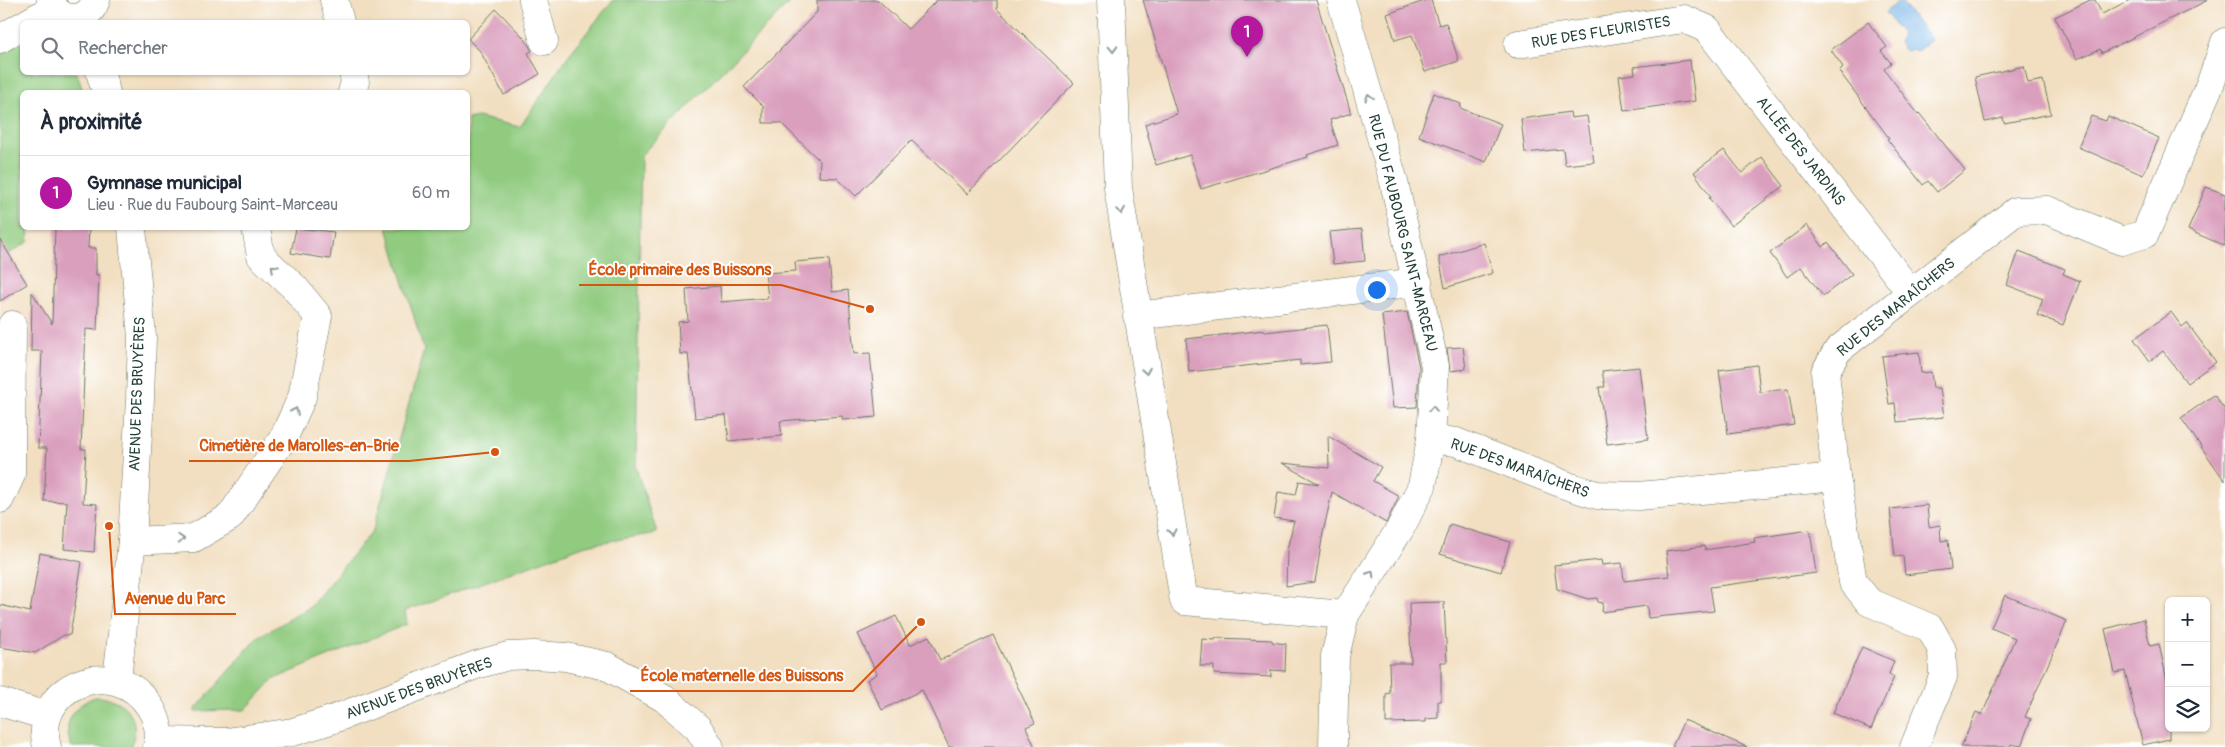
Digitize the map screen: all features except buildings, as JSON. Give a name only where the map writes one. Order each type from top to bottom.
[{"type":"street","points":[[334,0],[339,20]]},
{"type":"street","points":[[533,0],[544,41]]},
{"type":"street","points":[[1111,0],[1118,188],[1184,601],[1345,615]]},
{"type":"street","name":"RUE DU FAUBOURG SAINT-MARCEAU","points":[[1333,747],[1334,656],[1345,615],[1400,529],[1422,486],[1431,439],[1435,366],[1418,282],[1394,182],[1341,0]]},
{"type":"street","points":[[32,20],[53,4],[59,13],[70,19],[88,13]]},
{"type":"street","name":"RUE DES FLEURISTES","points":[[1518,44],[1684,19]]},
{"type":"street","name":"ALLÉE DES JARDINS","points":[[1684,19],[1707,30],[1911,293]]},
{"type":"street","points":[[0,39],[20,27]]},
{"type":"street","name":"RUE DES MARAÎCHERS","points":[[1431,439],[1456,442],[1568,486],[1597,495],[1639,496],[1836,477],[1825,372],[1838,350],[2016,211],[2047,210],[2122,241],[2145,234],[2211,82],[2225,42]]},
{"type":"street","points":[[101,75],[105,90]]},
{"type":"street","points":[[353,90],[355,82],[354,75]]},
{"type":"street","name":"AVENUE DES BRUYÈRES","points":[[117,680],[132,541],[142,337],[132,230]]},
{"type":"street","points":[[132,541],[194,538],[230,517],[284,437],[302,397],[318,316],[294,287],[261,256],[256,230]]},
{"type":"street","points":[[1137,316],[1418,282]]},
{"type":"street","points":[[0,499],[11,475],[12,325]]},
{"type":"street","points":[[1836,477],[1853,582],[1869,602],[1930,628],[1942,650],[1943,677],[1914,747]]},
{"type":"street","name":"AVENUE DES BRUYÈRES","points":[[158,744],[227,742],[293,732],[332,720],[476,665],[508,656],[534,655],[566,657],[607,666],[664,698],[698,728],[710,747]]},
{"type":"street","points":[[47,747],[47,716],[61,696],[77,684],[98,678],[117,680],[127,684],[143,695],[155,715],[158,744]]},
{"type":"street","points":[[0,702],[47,716]]},
{"type":"green space","points":[[613,0],[792,0],[641,155],[636,468],[657,533],[586,545],[405,611],[407,624],[274,679],[245,710],[194,711],[256,639],[310,607],[373,530],[424,350],[388,230],[470,230],[470,119],[477,117],[520,127],[568,56]]},
{"type":"green space","points":[[20,41],[20,75],[78,75],[82,90],[20,90],[20,230],[29,230],[28,242],[0,259],[0,54]]},
{"type":"green space","points":[[95,697],[114,700],[128,711],[134,727],[134,737],[130,747],[72,747],[68,731],[71,716],[81,705]]},
{"type":"water","points":[[1900,0],[1931,40],[1916,52],[1914,49],[1906,51],[1902,48],[1899,42],[1902,34],[1885,12]]},
{"type":"place","name":"Gymnase municipal","points":[[1247,57]]},
{"type":"place","name":"École primaire des Buissons","points":[[870,309]]},
{"type":"place","name":"Cimetière de Marolles-en-Brie","points":[[495,452]]},
{"type":"place","name":"Avenue du Parc","points":[[109,526]]},
{"type":"place","name":"École maternelle des Buissons","points":[[921,622]]}]
